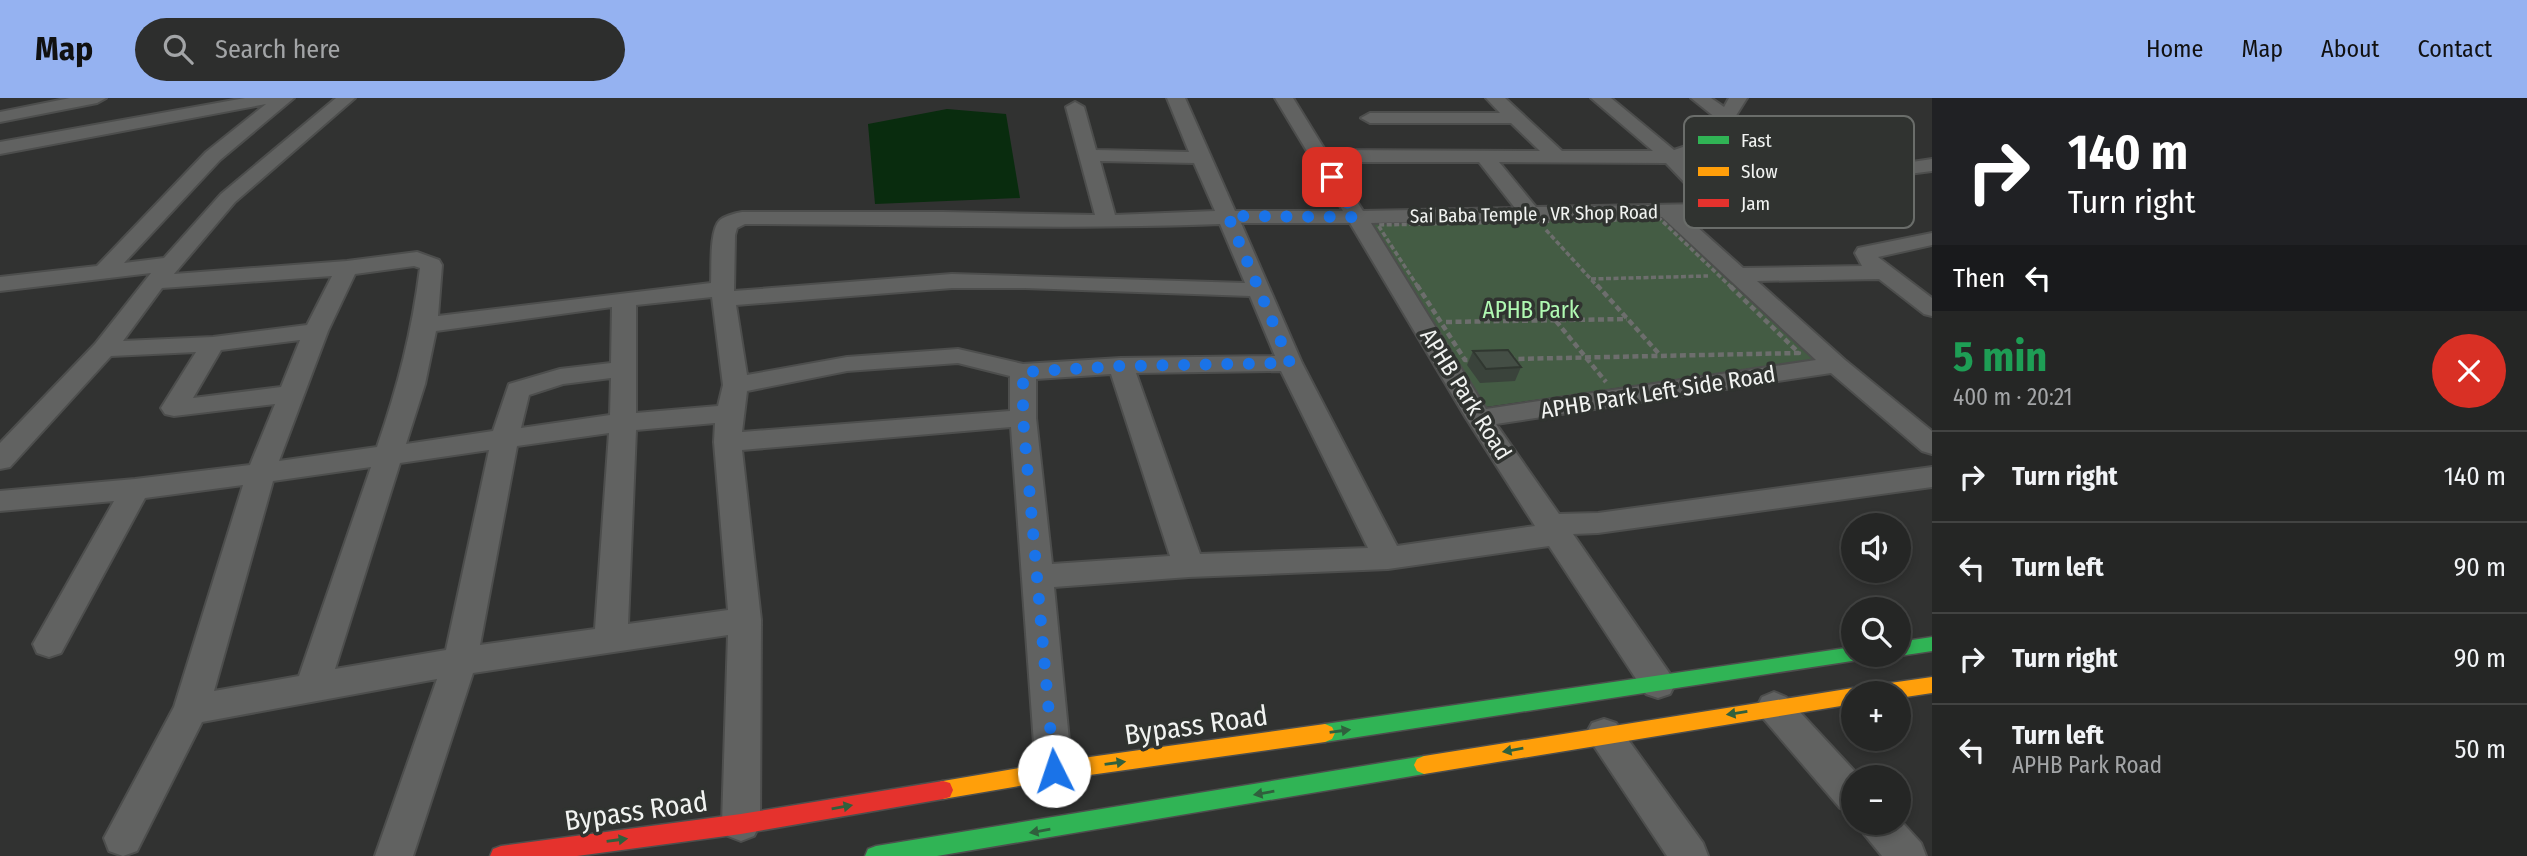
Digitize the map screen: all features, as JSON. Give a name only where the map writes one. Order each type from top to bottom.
[{"type":"main road","points":[[1911,647],[1932,644]]},
{"type":"main road","name":"Bypass Road","points":[[500,856],[741,824],[1054,771],[1841,657]]},
{"type":"main road","points":[[1911,688],[1932,685]]},
{"type":"main road","points":[[876,856],[1015,846],[1604,734],[1841,698]]},
{"type":"street","points":[[0,117],[95,98],[84,131]]},
{"type":"street","points":[[137,121],[149,98]]},
{"type":"street","points":[[0,148],[273,98]]},
{"type":"street","points":[[105,270],[213,156],[285,98]]},
{"type":"street","points":[[0,460],[104,349],[153,270],[228,198],[346,98]]},
{"type":"street","points":[[1176,98],[1290,363],[1388,558]]},
{"type":"street","name":"APHB Park Road","points":[[1283,98],[1356,217],[1430,322],[1479,418],[1658,684]]},
{"type":"street","points":[[1495,98],[1557,157]]},
{"type":"street","points":[[1600,98],[1671,157]]},
{"type":"street","points":[[1700,98],[1725,116]]},
{"type":"street","points":[[1727,116],[1738,98]]},
{"type":"street","points":[[1075,107],[1107,222]]},
{"type":"street","points":[[1398,156],[1366,113],[1516,118]]},
{"type":"street","points":[[1320,156],[1671,157],[1684,153]]},
{"type":"street","points":[[1087,155],[1201,159]]},
{"type":"street","points":[[1485,157],[1535,218]]},
{"type":"street","name":"Sai Baba Temple , VR Shop Road","points":[[1671,157],[1684,171]]},
{"type":"street","points":[[1914,167],[1932,165]]},
{"type":"street","points":[[1667,211],[1729,275],[1932,445]]},
{"type":"street","name":"Sai Baba Temple , VR Shop Road","points":[[723,294],[724,235],[728,223],[743,218],[944,218],[1107,222],[1228,216],[1535,218],[1684,211]]},
{"type":"street","points":[[1932,239],[1866,253],[1867,259],[1932,309]]},
{"type":"street","points":[[0,284],[105,270],[347,268],[417,259],[431,265],[425,325],[412,384],[312,687]]},
{"type":"street","points":[[123,838],[191,709],[261,473],[316,331],[347,268]]},
{"type":"street","points":[[1729,275],[1883,272]]},
{"type":"street","points":[[425,325],[624,299],[952,281],[1026,281],[1259,290]]},
{"type":"street","points":[[723,294],[736,385],[728,428],[745,620],[741,824]]},
{"type":"street","points":[[611,640],[623,422],[624,299]]},
{"type":"street","points":[[104,349],[213,344],[316,331]]},
{"type":"street","points":[[213,344],[174,408],[293,394]]},
{"type":"street","points":[[736,385],[847,364],[958,356],[1023,372],[1121,366],[1290,363]]},
{"type":"street","name":"APHB Park Left Side Road","points":[[1479,418],[1836,365]]},
{"type":"street","points":[[1121,366],[1189,566]]},
{"type":"street","points":[[394,856],[460,661],[505,437],[518,390],[561,377],[624,369]]},
{"type":"street","points":[[1023,372],[1023,418],[1054,771]]},
{"type":"street","points":[[0,501],[135,489],[623,422],[728,428],[1023,418]]},
{"type":"street","points":[[1038,577],[1189,566],[1388,558],[1598,523],[1932,477]]},
{"type":"street","points":[[49,644],[135,489]]},
{"type":"street","points":[[191,709],[460,661],[745,620]]},
{"type":"street","points":[[1774,707],[1841,782]]},
{"type":"street","points":[[1604,734],[1689,856]]},
{"type":"street","points":[[1889,835],[1908,856]]},
{"type":"path","points":[[1535,218],[1661,356]]},
{"type":"path","points":[[1535,218],[1660,219],[1729,275],[1799,353],[1465,360],[1430,322],[1378,225],[1535,218]]},
{"type":"path","points":[[1590,279],[1729,275]]},
{"type":"path","points":[[1430,322],[1627,319]]},
{"type":"path","points":[[1556,320],[1619,397]]},
{"type":"green space","name":"APHB Park","points":[[1664,218],[1814,359],[1486,407],[1370,222]]},
{"type":"shaded area","points":[[947,109],[1006,114],[1020,198],[875,204],[868,124]]},
{"type":"building","points":[[1508,350],[1521,367],[1486,369],[1473,351]]},
{"type":"traffic: fast","points":[[1911,647],[1932,644]]},
{"type":"traffic: fast","points":[[1325,733],[1841,657]]},
{"type":"traffic: fast","points":[[876,856],[1424,765]]},
{"type":"traffic: slow","points":[[1911,688],[1932,685]]},
{"type":"traffic: slow","points":[[1424,765],[1841,698]]},
{"type":"traffic: slow","points":[[943,790],[1054,771],[1325,733]]},
{"type":"traffic: jam","points":[[501,856],[741,824],[943,790]]},
{"type":"route","points":[[1054,771],[1023,418],[1023,372],[1121,366],[1290,363],[1228,216],[1356,217],[1332,177]]}]
